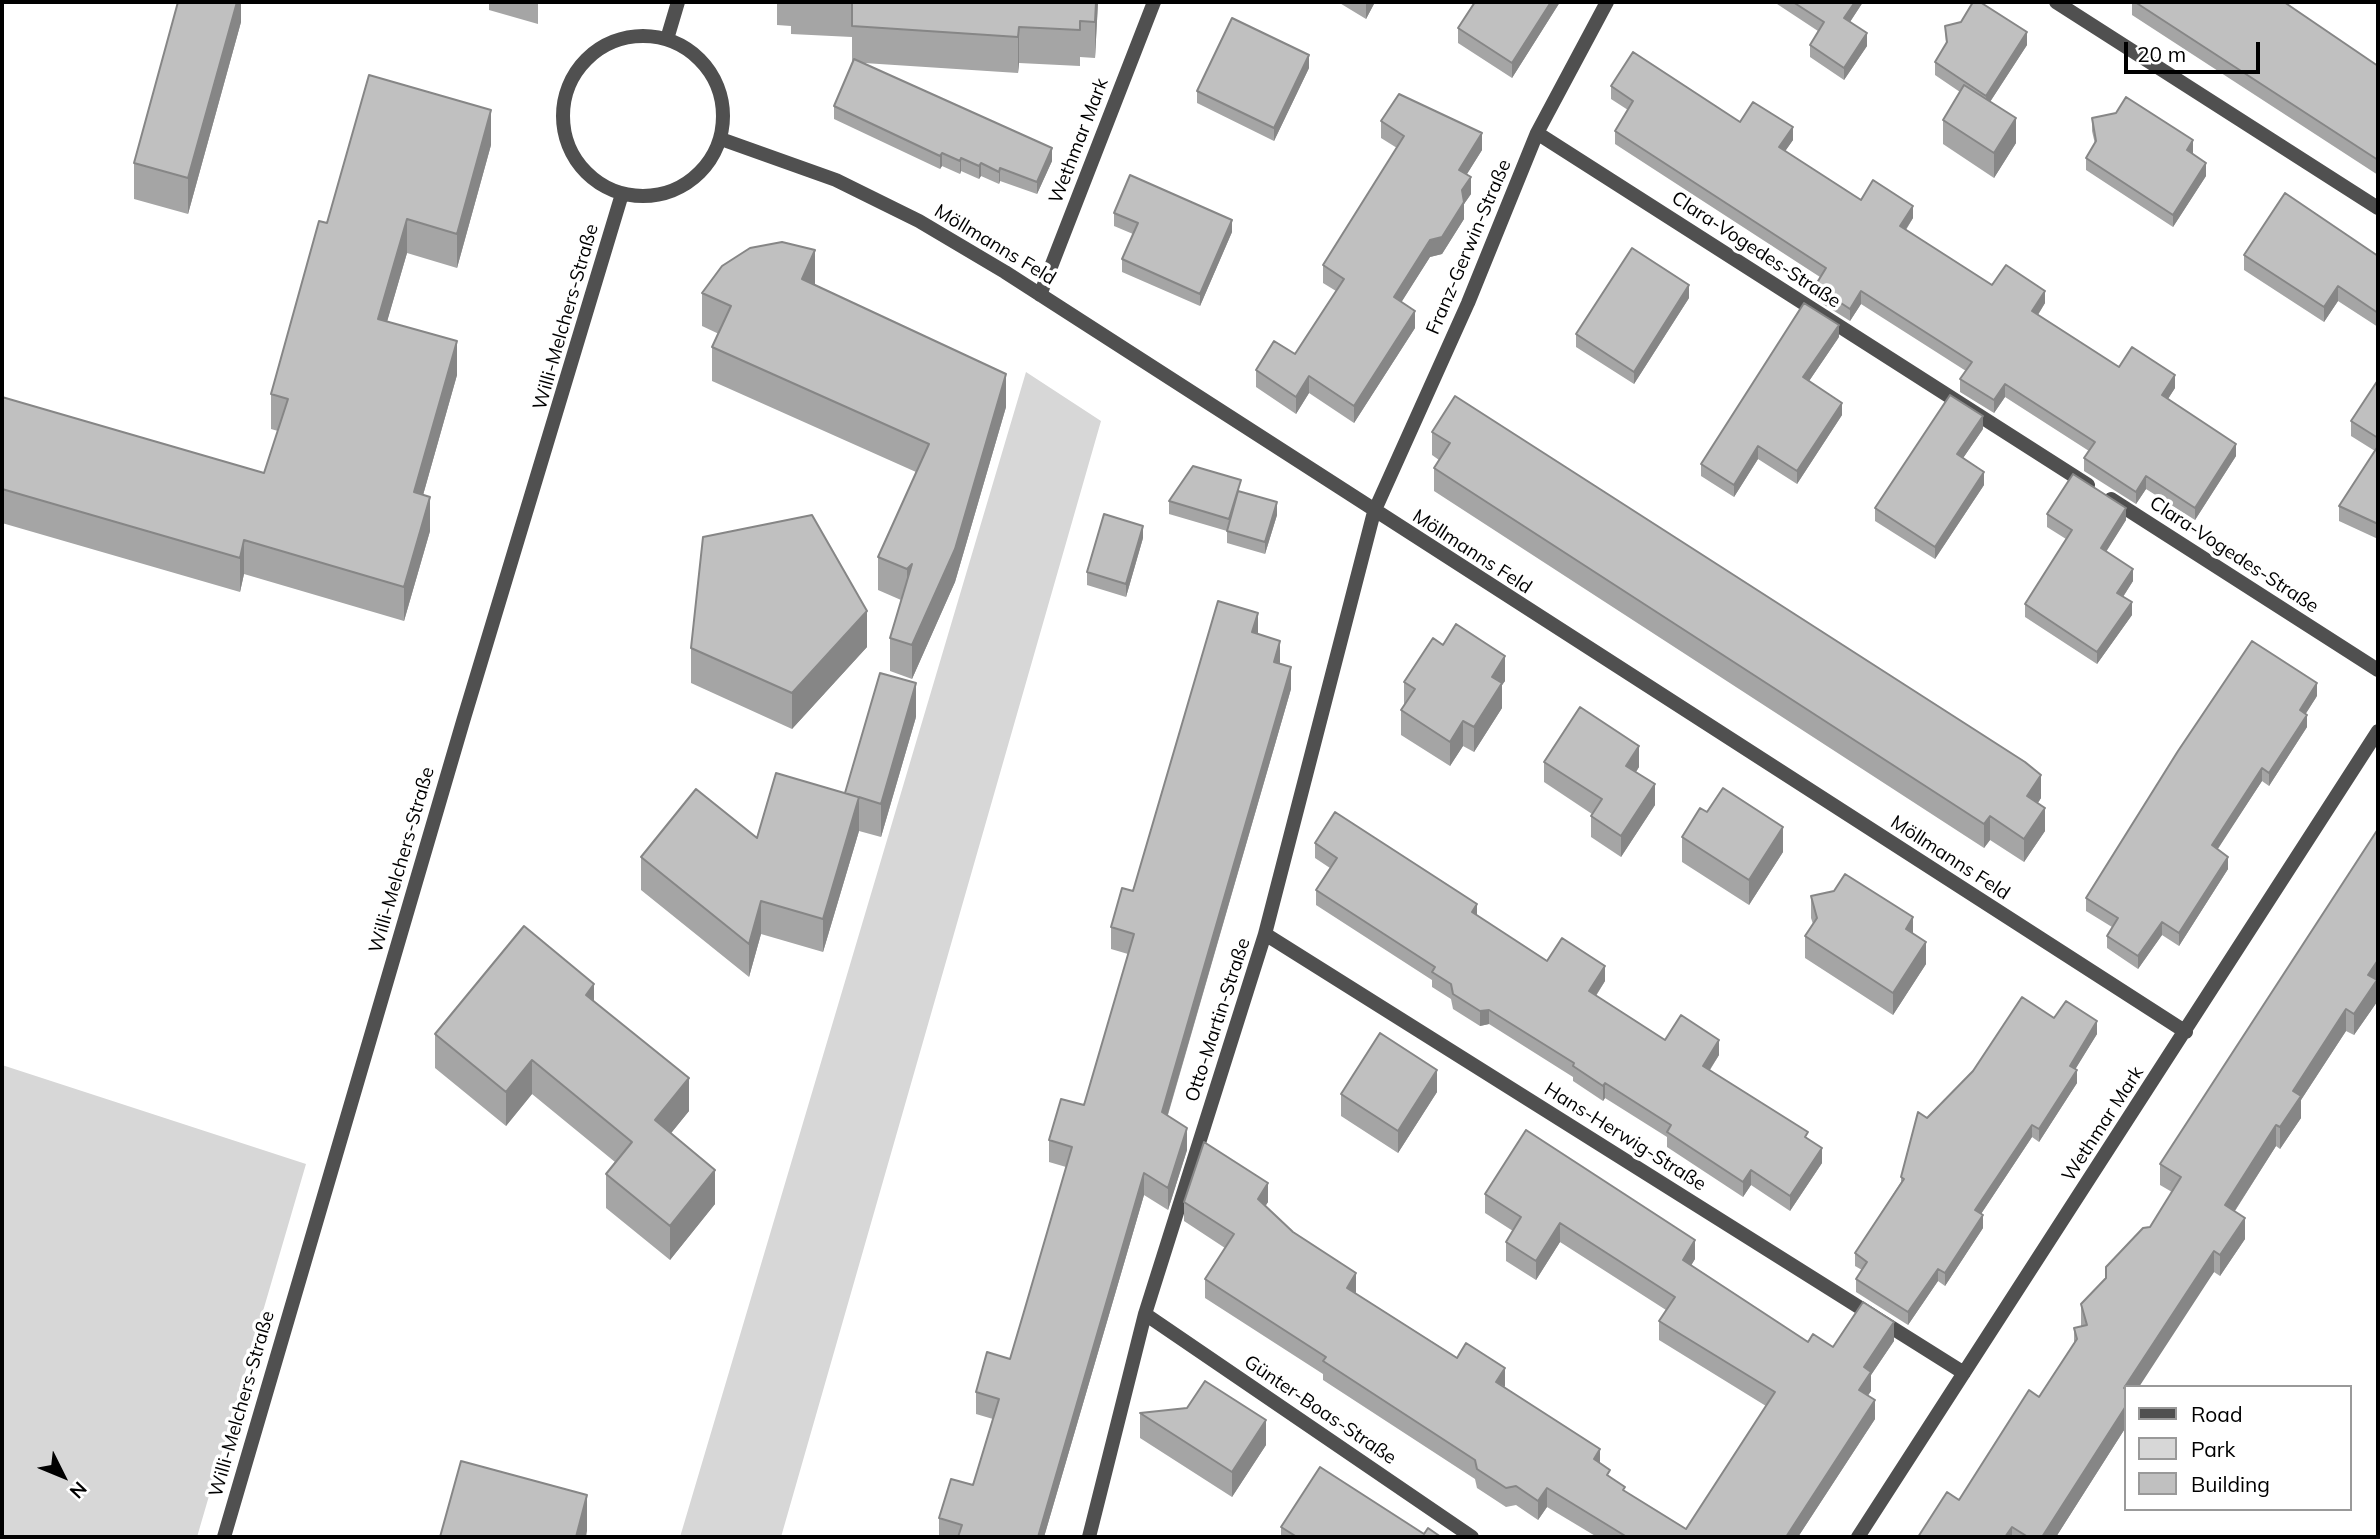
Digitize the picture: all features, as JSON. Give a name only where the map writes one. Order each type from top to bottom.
[{"type":"street","points":[[667,39],[678,2]]},
{"type":"street","name":"Wethmar Mark","points":[[1040,295],[1154,2]]},
{"type":"street","name":"Franz-Gerwin-Straße","points":[[1374,512],[1468,303],[1537,133],[1607,2]]},
{"type":"street","points":[[2056,2],[2378,208]]},
{"type":"street","points":[[642,36],[667,39],[689,50],[708,67],[714,78],[724,114],[721,139],[710,162],[693,180],[671,192],[647,197],[622,194],[599,184],[580,167],[567,144],[562,119],[566,94],[576,71],[594,52],[617,40],[642,36]]},
{"type":"street","name":"Clara-Vogedes-Straße","points":[[1537,133],[2378,670]]},
{"type":"street","name":"Möllmanns Feld","points":[[721,139],[836,180],[919,221],[1040,295],[2186,1032]]},
{"type":"street","name":"Willi-Melchers-Straße","points":[[224,1537],[464,718],[622,194]]},
{"type":"street","name":"Otto-Martin-Straße","points":[[1089,1537],[1145,1314],[1265,934],[1374,512]]},
{"type":"street","name":"Wethmar Mark","points":[[1858,1537],[2378,731]]},
{"type":"street","name":"Hans-Herwig-Straße","points":[[1265,934],[1964,1373]]},
{"type":"street","name":"Günter-Boas-Straße","points":[[1145,1314],[1472,1537]]},
{"type":"green space","points":[[1026,372],[1101,421],[781,1537],[680,1537]]},
{"type":"green space","points":[[2,1065],[306,1164],[197,1537],[2,1537]]},
{"type":"building","points":[[178,2],[237,2],[188,178],[134,163]]},
{"type":"building","points":[[852,2],[1096,2],[1095,22],[1080,21],[1080,30],[1019,27],[1018,37],[852,26]]},
{"type":"building","points":[[1475,2],[1551,2],[1512,63],[1458,28]]},
{"type":"building","points":[[1793,2],[1855,2],[1844,18],[1867,33],[1844,68],[1810,45],[1824,22]]},
{"type":"building","points":[[1973,2],[1980,2],[2027,32],[1986,96],[1935,62],[1947,42],[1945,26],[1961,22]]},
{"type":"building","points":[[2135,2],[2284,2],[2378,66],[2378,160]]},
{"type":"building","points":[[1232,18],[1309,55],[1274,128],[1197,91]]},
{"type":"building","points":[[1633,52],[1740,122],[1753,102],[1793,127],[1779,147],[1861,200],[1873,180],[1913,206],[1900,226],[1992,285],[2006,265],[2045,291],[2032,311],[2119,367],[2132,347],[2175,375],[2162,395],[2236,444],[2195,508],[2146,476],[2136,492],[2084,458],[2095,442],[2005,384],[1994,400],[1960,379],[1972,362],[1861,291],[1850,309],[1815,286],[1826,268],[1615,131],[1633,101],[1611,86]]},
{"type":"building","points":[[854,59],[1052,148],[1037,182],[1000,168],[999,172],[981,163],[979,166],[942,153],[940,156],[834,106]]},
{"type":"building","points":[[369,75],[491,110],[457,234],[407,219],[378,319],[457,341],[414,492],[430,497],[404,587],[244,540],[240,558],[2,489],[2,397],[264,473],[288,399],[271,394],[319,221],[327,223]]},
{"type":"building","points":[[1964,85],[2016,118],[1994,153],[1943,120]]},
{"type":"building","points":[[1399,94],[1482,133],[1459,170],[1471,177],[1462,190],[1464,202],[1442,237],[1430,240],[1394,297],[1415,311],[1354,406],[1309,376],[1296,397],[1256,370],[1274,341],[1295,354],[1344,279],[1323,265],[1404,136],[1381,121]]},
{"type":"building","points":[[2126,97],[2193,140],[2187,150],[2206,163],[2173,215],[2086,158],[2096,141],[2092,118],[2116,113]]},
{"type":"building","points":[[1130,175],[1232,220],[1200,294],[1122,259],[1138,223],[1114,213]]},
{"type":"building","points":[[2285,193],[2378,256],[2378,313],[2338,286],[2324,307],[2244,255]]},
{"type":"building","points":[[782,242],[815,250],[802,279],[1006,374],[955,549],[912,645],[890,638],[912,564],[907,569],[878,557],[929,444],[712,347],[731,306],[702,293],[722,266],[750,248]]},
{"type":"building","points":[[1632,248],[1689,285],[1634,372],[1576,334]]},
{"type":"building","points":[[1804,303],[1839,325],[1803,377],[1842,403],[1797,471],[1758,446],[1734,485],[1701,464]]},
{"type":"building","points":[[2378,380],[2378,438],[2351,421]]},
{"type":"building","points":[[1950,395],[1983,416],[1957,454],[1984,472],[1935,547],[1875,508]]},
{"type":"building","points":[[1455,396],[2025,762],[2041,775],[2027,796],[2045,808],[2024,839],[1990,816],[1984,824],[1434,468],[1450,443],[1432,432]]},
{"type":"building","points":[[2378,446],[2378,524],[2339,506]]},
{"type":"building","points":[[1193,466],[1241,480],[1229,519],[1169,501]]},
{"type":"building","points":[[2073,474],[2126,508],[2101,548],[2133,569],[2117,593],[2132,602],[2097,652],[2025,604],[2072,530],[2047,514]]},
{"type":"building","points":[[1238,491],[1277,502],[1265,542],[1227,531]]},
{"type":"building","points":[[1104,514],[1143,526],[1126,584],[1087,572]]},
{"type":"building","points":[[812,515],[867,611],[792,693],[691,648],[703,537]]},
{"type":"building","points":[[1218,601],[1258,613],[1252,632],[1280,641],[1274,662],[1291,667],[1162,1112],[1187,1128],[1168,1188],[1144,1173],[1038,1537],[958,1537],[962,1525],[939,1518],[951,1479],[973,1485],[999,1399],[976,1392],[987,1352],[1010,1359],[1072,1147],[1049,1140],[1061,1099],[1084,1105],[1134,934],[1111,927],[1122,888],[1133,891]]},
{"type":"building","points":[[1456,624],[1505,656],[1492,677],[1502,683],[1474,727],[1463,721],[1450,742],[1401,710],[1415,689],[1404,682],[1433,638],[1443,645]]},
{"type":"building","points":[[2252,641],[2317,683],[2300,710],[2307,715],[2269,773],[2262,768],[2212,845],[2228,857],[2179,933],[2162,922],[2138,956],[2107,936],[2118,918],[2086,898],[2178,751]]},
{"type":"building","points":[[880,673],[916,683],[881,804],[859,797],[823,919],[761,901],[749,944],[641,857],[696,789],[757,838],[776,773],[858,797],[845,793]]},
{"type":"building","points":[[1580,707],[1639,746],[1626,766],[1655,784],[1621,836],[1591,816],[1602,799],[1544,762]]},
{"type":"building","points":[[1723,788],[1783,827],[1749,880],[1682,837],[1700,808],[1707,812]]},
{"type":"building","points":[[1335,812],[1477,904],[1472,912],[1547,961],[1562,938],[1605,966],[1589,991],[1665,1040],[1681,1015],[1719,1040],[1703,1066],[1808,1132],[1805,1137],[1822,1148],[1790,1196],[1751,1170],[1743,1182],[1667,1132],[1671,1125],[1605,1083],[1603,1086],[1573,1066],[1574,1063],[1489,1010],[1480,1011],[1453,994],[1451,984],[1432,972],[1435,967],[1316,890],[1337,858],[1315,843]]},
{"type":"building","points":[[2378,829],[2378,960],[2368,975],[2377,980],[2354,1014],[2346,1009],[2293,1091],[2301,1096],[2280,1127],[2276,1125],[2225,1205],[2245,1218],[2220,1255],[2214,1251],[2124,1385],[2124,1409],[2042,1537],[2028,1537],[2012,1527],[2005,1537],[1918,1537],[1947,1492],[1959,1500],[2029,1390],[2039,1397],[2077,1339],[2074,1328],[2087,1325],[2081,1304],[2106,1278],[2106,1267],[2143,1228],[2150,1227],[2181,1177],[2160,1164]]},
{"type":"building","points":[[1845,874],[1913,917],[1906,929],[1926,942],[1893,993],[1805,936],[1817,918],[1811,896],[1834,891]]},
{"type":"building","points":[[524,926],[594,984],[586,995],[689,1078],[655,1120],[715,1170],[670,1226],[606,1174],[632,1142],[532,1060],[506,1092],[435,1034]]},
{"type":"building","points":[[2022,997],[2054,1018],[2066,1001],[2097,1021],[2070,1066],[2077,1070],[2039,1129],[2032,1125],[1975,1210],[1983,1215],[1945,1273],[1938,1269],[1908,1312],[1856,1279],[1867,1262],[1855,1253],[1904,1179],[1901,1177],[1918,1112],[1927,1118],[1973,1071]]},
{"type":"building","points":[[1380,1033],[1437,1070],[1398,1131],[1341,1094]]},
{"type":"building","points":[[1526,1130],[1695,1240],[1683,1260],[1808,1342],[1813,1334],[1833,1347],[1863,1302],[1894,1322],[1864,1367],[1871,1372],[1859,1390],[1875,1400],[1786,1537],[1627,1537],[1547,1488],[1538,1501],[1516,1486],[1506,1488],[1477,1469],[1475,1460],[1323,1361],[1326,1357],[1205,1279],[1234,1234],[1184,1202],[1204,1142],[1268,1183],[1258,1199],[1293,1232],[1356,1273],[1347,1288],[1457,1358],[1466,1343],[1505,1368],[1496,1382],[1600,1449],[1594,1459],[1610,1470],[1607,1475],[1625,1487],[1623,1490],[1686,1529],[1775,1392],[1659,1321],[1675,1297],[1560,1223],[1536,1261],[1506,1242],[1521,1217],[1485,1194]]},
{"type":"building","points":[[1205,1381],[1266,1420],[1232,1472],[1140,1413],[1187,1408]]},
{"type":"building","points":[[461,1461],[587,1495],[576,1537],[440,1537]]},
{"type":"building","points":[[1320,1467],[1424,1534],[1428,1528],[1441,1537],[1297,1537],[1281,1527]]}]
